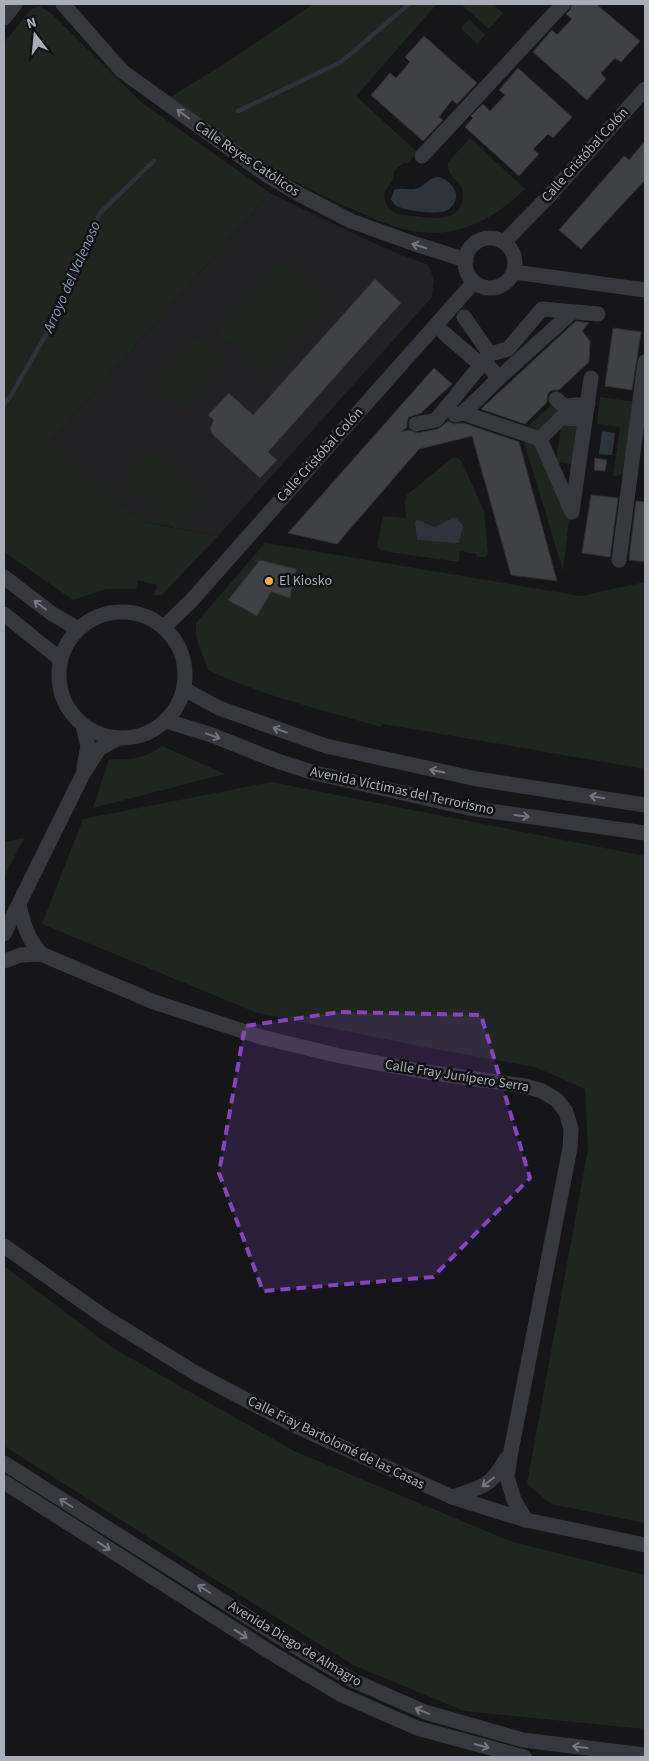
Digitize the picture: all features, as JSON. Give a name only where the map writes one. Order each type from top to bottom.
[{"type":"street","points":[[4,18],[15,4]]},
{"type":"street","name":"Calle Reyes Católicos","points":[[63,4],[122,71],[265,174],[351,221],[466,260]]},
{"type":"street","points":[[422,156],[563,4]]},
{"type":"street","name":"Calle Cristóbal Colón","points":[[504,242],[549,196],[645,89]]},
{"type":"street","points":[[488,238],[504,242],[514,255],[514,272],[510,279],[504,284],[488,288],[474,282],[469,275],[466,260],[468,252],[473,245],[480,240],[488,238]]},
{"type":"street","points":[[514,272],[645,290]]},
{"type":"street","name":"Calle Cristóbal Colón","points":[[164,628],[191,601],[474,282]]},
{"type":"street","points":[[436,420],[485,360],[508,349],[542,309],[598,314]]},
{"type":"street","points":[[416,424],[463,413],[572,312]]},
{"type":"street","points":[[464,317],[485,360],[499,378]]},
{"type":"street","points":[[444,333],[485,360]]},
{"type":"street","points":[[619,560],[645,362]]},
{"type":"street","points":[[463,413],[540,439],[572,512],[591,378]]},
{"type":"street","points":[[556,399],[564,406],[587,412]]},
{"type":"street","points":[[540,439],[561,418],[587,412]]},
{"type":"street","points":[[4,577],[51,613],[78,629]]},
{"type":"street","points":[[112,613],[130,613],[149,618],[164,628],[175,640],[186,672],[184,689],[178,706],[166,721],[152,732],[135,738],[117,739],[99,735],[83,726],[70,712],[61,696],[58,677],[60,659],[67,643],[78,629],[94,619],[112,613]]},
{"type":"street","points":[[4,614],[60,659]]},
{"type":"street","name":"Avenida Víctimas del Terrorismo","points":[[184,689],[219,708],[326,746],[477,779],[645,805]]},
{"type":"street","name":"Avenida Víctimas del Terrorismo","points":[[166,721],[209,734],[277,761],[324,775],[469,808],[645,833]]},
{"type":"street","points":[[83,726],[88,746],[83,774]]},
{"type":"street","points":[[4,934],[83,774],[99,750],[117,739]]},
{"type":"street","points":[[19,905],[24,925],[31,941],[42,954]]},
{"type":"street","name":"Calle Fray Junípero Serra","points":[[4,961],[21,955],[42,954],[154,1002],[261,1037],[340,1056],[420,1071],[525,1086],[542,1091],[557,1100],[566,1112],[571,1129],[570,1148],[507,1477],[514,1500],[526,1520]]},
{"type":"street","name":"Calle Fray Bartolomé de las Casas","points":[[4,1246],[106,1318],[198,1374],[298,1427],[452,1497],[526,1520],[645,1545]]},
{"type":"street","name":"Calle Fray Junípero Serra","points":[[452,1497],[482,1487],[498,1474],[511,1451]]},
{"type":"street","name":"Avenida Diego de Almagro","points":[[4,1463],[286,1641],[352,1680],[425,1712],[523,1740],[645,1755]]},
{"type":"street","name":"Avenida Diego de Almagro","points":[[4,1482],[273,1654],[342,1695],[417,1728],[524,1757]]},
{"type":"highlighted area","points":[[341,1012],[481,1015],[530,1178],[433,1277],[263,1291],[219,1173],[245,1026]]},
{"type":"shaded area","points":[[313,4],[437,4],[356,96],[417,152],[409,162],[402,164],[394,171],[394,178],[384,193],[386,202],[393,212],[437,218],[452,215],[457,211],[461,205],[463,192],[461,186],[449,172],[448,162],[470,138],[525,189],[494,214],[471,226],[458,230],[431,233],[401,228],[337,202],[269,167],[221,137],[169,98],[227,62]]},
{"type":"shaded area","points":[[461,4],[493,4],[503,13],[489,29]]},
{"type":"shaded area","points":[[39,6],[51,13],[142,103],[270,193],[49,443],[142,521],[174,528],[123,481],[152,449],[205,496],[176,528],[218,536],[162,595],[154,595],[157,585],[138,580],[136,589],[106,589],[73,600],[4,552],[4,43],[31,9]]},
{"type":"shaded area","points":[[469,19],[485,35],[477,44],[461,28]]},
{"type":"shaded area","points":[[439,177],[449,182],[455,190],[456,200],[449,209],[439,212],[425,212],[404,209],[393,203],[391,199],[394,190],[418,188]]},
{"type":"shaded area","points":[[270,193],[382,247],[428,265],[434,279],[432,297],[218,536],[142,521],[48,444]]},
{"type":"shaded area","points":[[282,259],[330,303],[265,374],[217,331]]},
{"type":"shaded area","points":[[195,336],[225,362],[183,409],[153,383]]},
{"type":"shaded area","points":[[600,397],[636,402],[624,473],[613,477],[620,427],[597,424]]},
{"type":"shaded area","points":[[555,402],[563,409],[541,434],[525,429]]},
{"type":"shaded area","points":[[562,421],[583,423],[577,465],[556,461]]},
{"type":"shaded area","points":[[602,431],[615,433],[612,455],[599,454]]},
{"type":"shaded area","points":[[522,435],[535,441],[569,520],[563,571]]},
{"type":"shaded area","points":[[452,458],[458,458],[462,462],[484,511],[488,554],[486,557],[477,557],[476,554],[460,551],[459,562],[382,551],[377,546],[383,516],[406,518],[405,501],[407,495]]},
{"type":"shaded area","points":[[456,518],[463,526],[459,543],[417,540],[415,522],[417,520],[435,527]]},
{"type":"shaded area","points":[[265,543],[581,596],[645,582],[645,769],[383,724],[381,727],[271,695],[208,670],[196,637],[196,623]]},
{"type":"shaded area","points":[[162,746],[225,774],[93,808],[109,759],[137,758],[149,754]]},
{"type":"shaded area","points":[[271,782],[645,856],[645,1523],[551,1504],[527,1484],[588,1149],[585,1089],[535,1067],[429,1048],[257,1013],[42,924],[83,819]]},
{"type":"shaded area","points":[[24,838],[4,877],[4,842]]},
{"type":"shaded area","points":[[4,1266],[113,1348],[294,1451],[510,1541],[645,1575],[645,1729],[464,1711],[353,1665],[4,1446]]},
{"type":"building","points":[[572,4],[596,4],[640,41],[621,62],[615,58],[601,73],[606,79],[587,100],[533,52],[552,30],[557,35],[572,19],[566,14]]},
{"type":"building","points":[[424,36],[477,83],[457,104],[452,100],[439,117],[443,120],[423,141],[371,95],[390,73],[396,78],[410,62],[405,57]]},
{"type":"building","points":[[518,68],[572,117],[553,138],[548,134],[533,149],[539,154],[519,176],[465,127],[473,118],[471,116],[483,104],[490,111],[505,95],[499,90]]},
{"type":"building","points":[[645,141],[645,180],[581,249],[559,230],[624,156],[629,160]]},
{"type":"building","points":[[375,279],[401,303],[268,452],[277,460],[260,478],[212,434],[210,428],[214,420],[208,415],[229,393],[253,415]]},
{"type":"building","points":[[576,321],[589,323],[582,331],[590,341],[589,362],[559,390],[549,392],[547,402],[525,424],[481,409]]},
{"type":"building","points":[[613,328],[641,332],[632,390],[605,386]]},
{"type":"building","points":[[434,368],[452,384],[421,413],[409,417],[407,427],[401,432],[409,430],[418,433],[438,429],[448,421],[453,424],[463,423],[519,442],[557,581],[511,575],[472,436],[419,449],[337,544],[288,533]]},
{"type":"building","points":[[595,458],[607,460],[605,471],[594,470]]},
{"type":"building","points":[[591,495],[618,498],[610,557],[582,553]]},
{"type":"building","points":[[636,501],[645,502],[645,562],[629,560]]},
{"type":"building","name":"El Kiosko","points":[[260,560],[296,569],[290,598],[271,592],[257,616],[228,600]]},
{"type":"waterway","name":"Arroyo del Valenoso","points":[[238,111],[341,62],[409,4]]},
{"type":"waterway","name":"Arroyo del Valenoso","points":[[4,404],[10,397],[56,317],[100,213],[154,161]]},
{"type":"place","name":"El Kiosko","points":[[269,581]]}]
